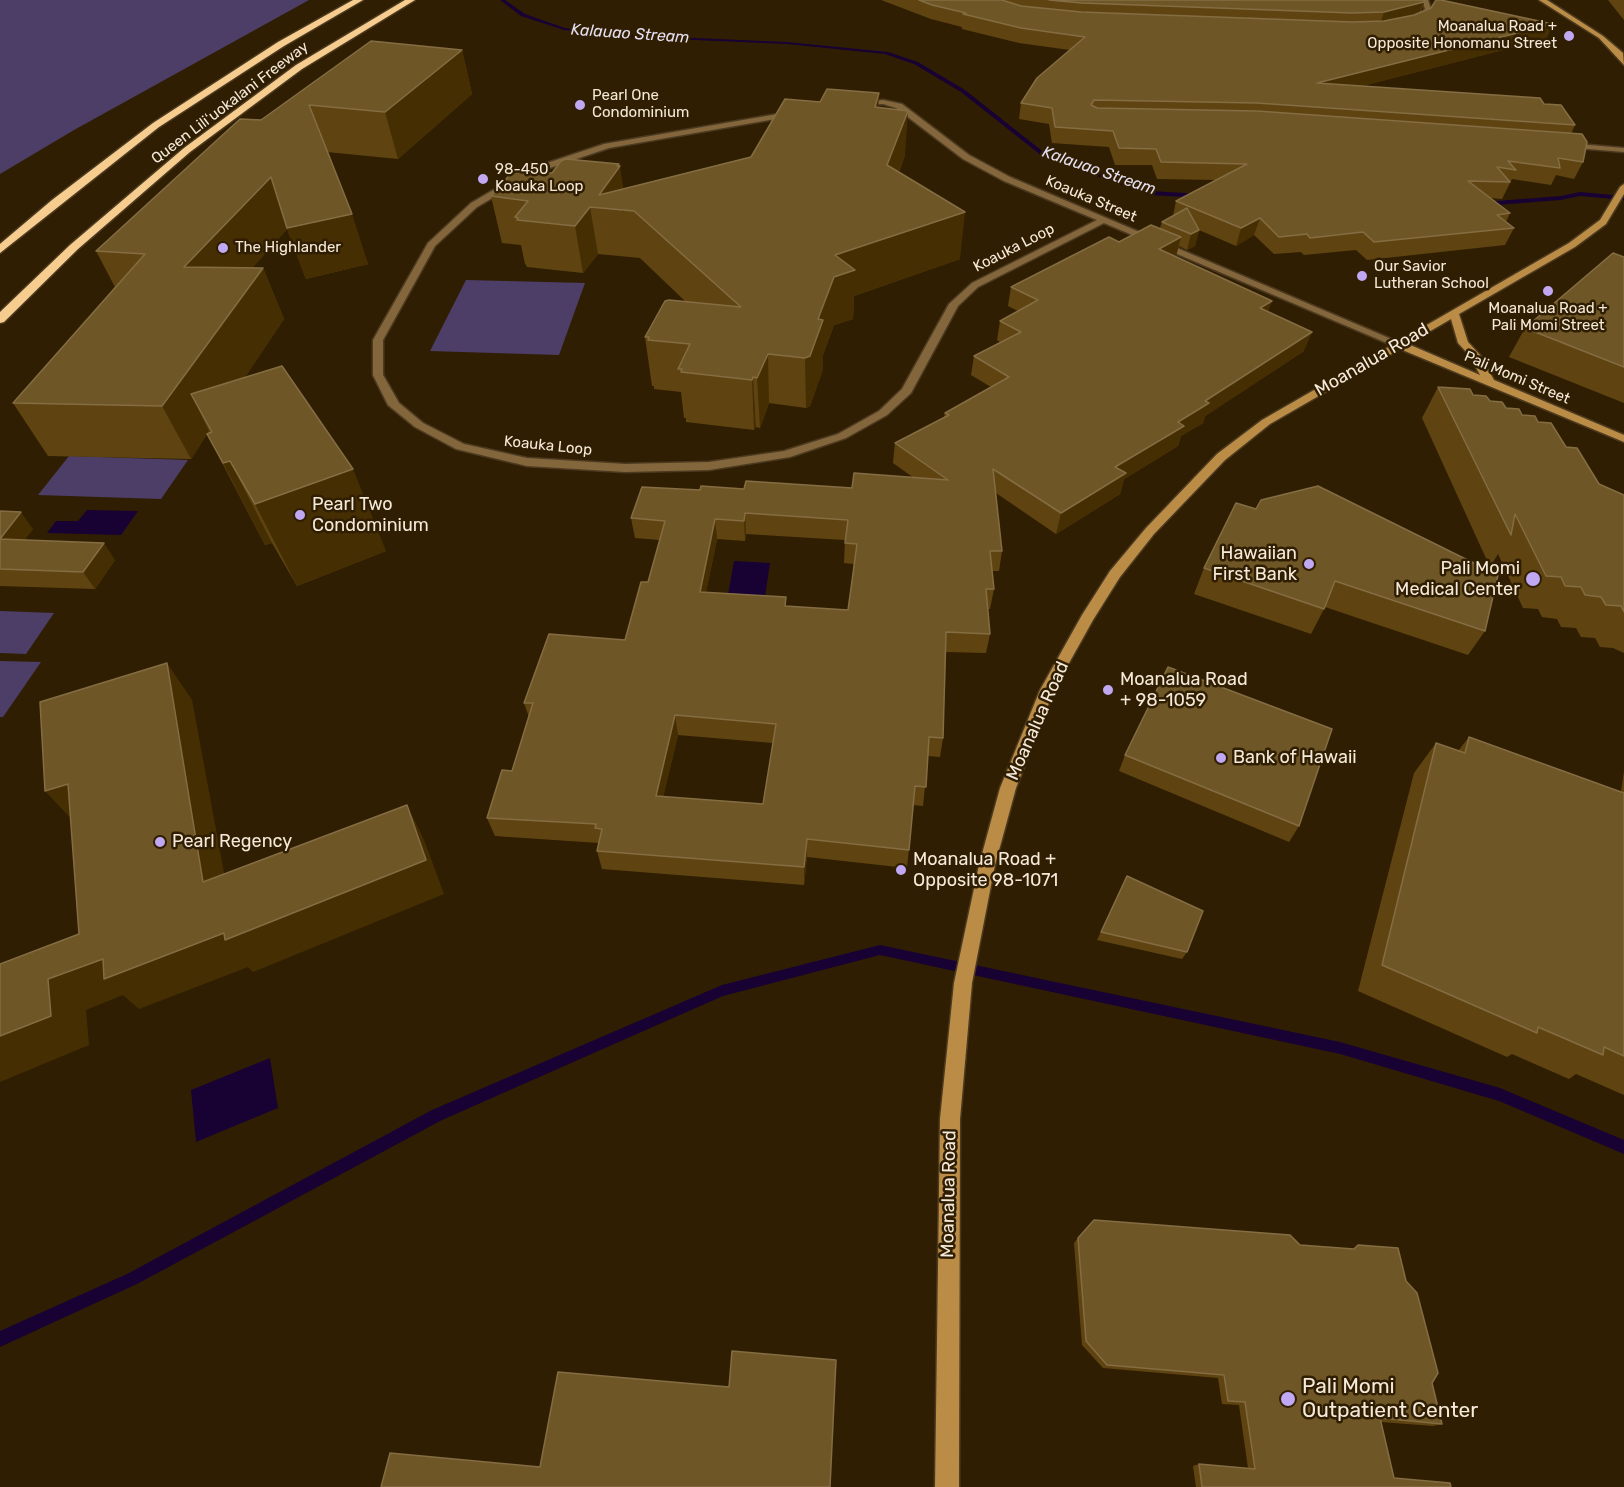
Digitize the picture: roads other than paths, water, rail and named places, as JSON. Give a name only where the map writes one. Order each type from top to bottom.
[{"type":"highway","name":"Queen Liliʻuokalani Freeway","points":[[0,250],[56,202],[156,125],[281,44],[359,0]]},
{"type":"highway","name":"Queen Liliʻuokalani Freeway","points":[[0,319],[74,247],[187,150],[299,68],[411,0]]},
{"type":"main road","points":[[1542,0],[1601,37],[1622,56],[1624,63]]},
{"type":"main road","name":"Moanalua Road","points":[[947,1487],[950,1119],[963,983],[977,912],[1008,788],[1027,735],[1047,690],[1087,618],[1115,574],[1150,531],[1221,457],[1266,422],[1572,245],[1603,222],[1624,186]]},
{"type":"main road","points":[[1454,312],[1463,343],[1474,355],[1490,383]]},
{"type":"main road","name":"Pali Momi Street","points":[[1398,344],[1624,439]]},
{"type":"street","points":[[1406,26],[1423,19],[1428,9],[1425,0]]},
{"type":"street","name":"Koauka Street","points":[[849,104],[883,102],[899,106],[966,157],[1007,179],[1398,344]]},
{"type":"street","name":"Koauka Loop","points":[[803,112],[607,146],[532,171],[474,205],[431,245],[378,340],[378,375],[394,405],[419,424],[460,447],[527,462],[625,468],[709,466],[786,454],[842,436],[884,413],[908,391],[954,304],[975,285],[1102,220]]},
{"type":"street","points":[[1556,145],[1624,150]]},
{"type":"waterway","name":"Kalauao Stream","points":[[502,0],[523,15],[564,29],[624,36],[787,43],[886,53],[916,63],[963,91],[1044,155],[1149,193],[1202,196]]},
{"type":"waterway","name":"Kalauao Stream","points":[[1483,204],[1561,198],[1580,194],[1624,198]]},
{"type":"waterway","points":[[0,1339],[132,1279],[437,1115],[722,991],[880,950],[1340,1048],[1500,1095],[1624,1147]]},
{"type":"place","name":"Moanalua Road + Opposite Honomanu Street","points":[[1569,36]]},
{"type":"place","name":"Pearl One Condominium","points":[[580,105]]},
{"type":"place","name":"98-450 Koauka Loop","points":[[483,179]]},
{"type":"place","name":"The Highlander","points":[[223,248]]},
{"type":"place","name":"Our Savior Lutheran School","points":[[1362,276]]},
{"type":"place","name":"Moanalua Road + Pali Momi Street","points":[[1548,291]]},
{"type":"place","name":"Pearl Two Condominium","points":[[300,515]]},
{"type":"place","name":"Hawaiian First Bank","points":[[1309,564]]},
{"type":"place","name":"Pali Momi Medical Center","points":[[1533,579]]},
{"type":"place","name":"Moanalua Road + 98-1059","points":[[1108,690]]},
{"type":"place","name":"Bank of Hawaii","points":[[1221,758]]},
{"type":"place","name":"Pearl Regency","points":[[160,842]]},
{"type":"place","name":"Moanalua Road + Opposite 98-1071","points":[[901,870]]},
{"type":"place","name":"Pali Momi Outpatient Center","points":[[1288,1399]]}]
